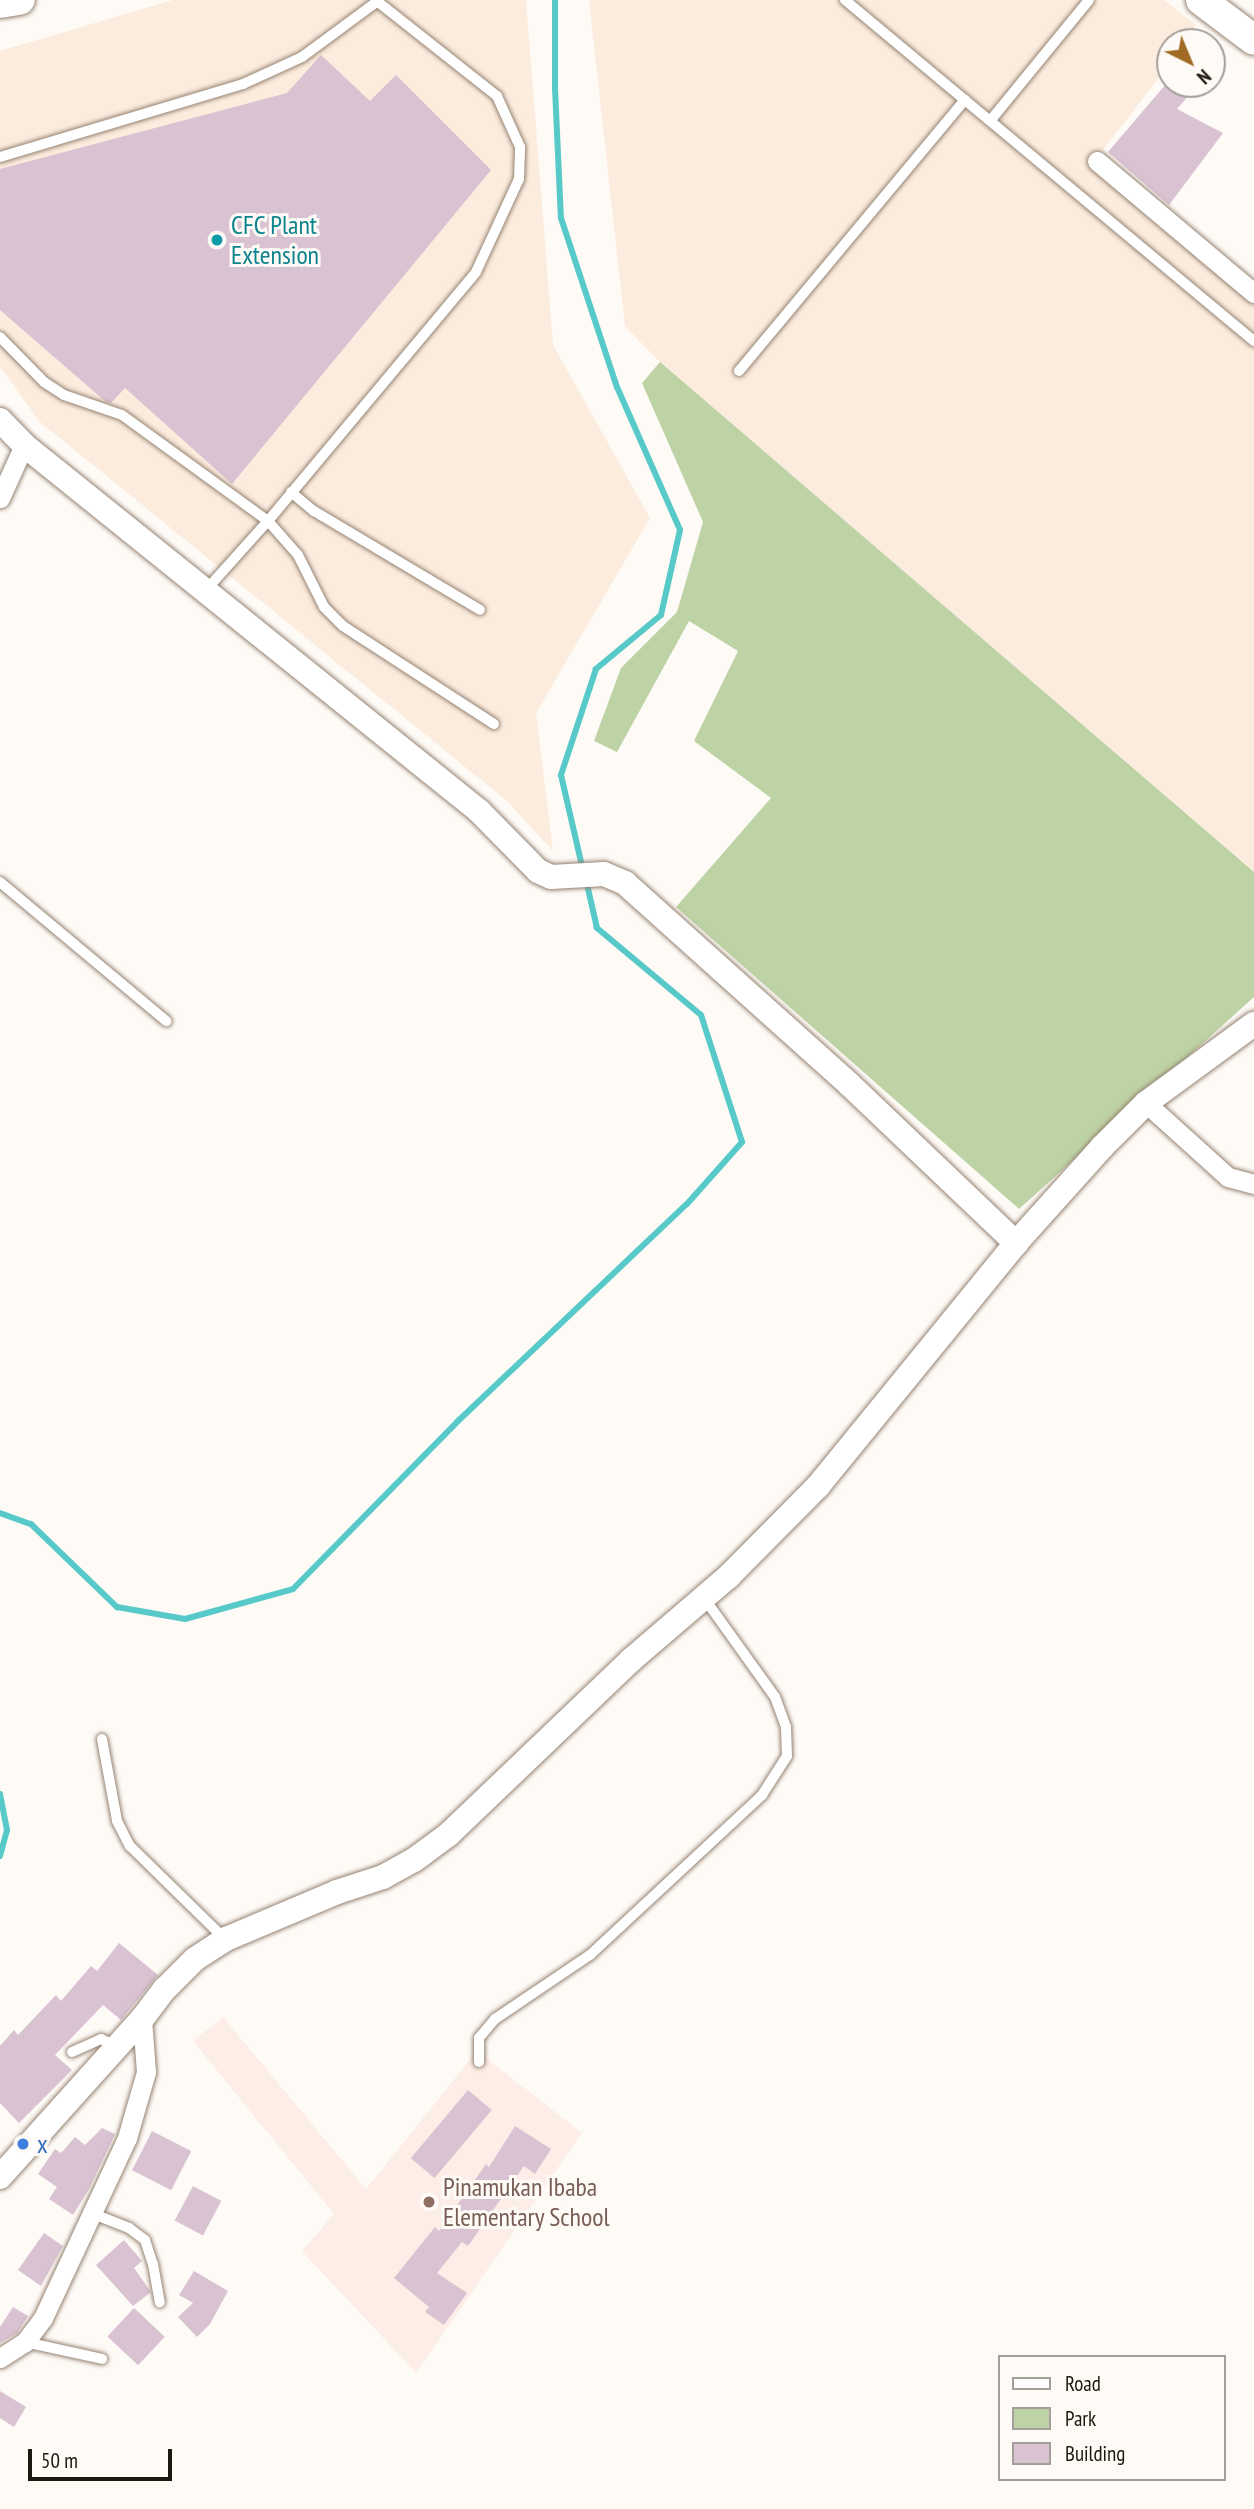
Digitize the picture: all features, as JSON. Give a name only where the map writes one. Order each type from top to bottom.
[{"type":"main road","points":[[0,3],[20,0]]},
{"type":"main road","points":[[1201,0],[1254,40]]},
{"type":"street","points":[[1097,162],[1254,293]]},
{"type":"street","points":[[0,420],[24,445],[479,811],[538,871],[551,877],[610,875],[625,883],[849,1084],[1016,1243]]},
{"type":"street","points":[[0,498],[24,445]]},
{"type":"street","points":[[0,2177],[142,2019],[165,1989],[195,1959],[226,1939],[337,1892],[383,1877],[414,1860],[449,1834],[631,1660],[704,1598],[818,1486],[1016,1243],[1146,1102],[1254,1024]]},
{"type":"street","points":[[1146,1102],[1228,1177],[1254,1184]]},
{"type":"street","points":[[0,2358],[25,2342],[43,2318],[127,2138],[146,2073],[142,2019]]},
{"type":"lane","points":[[845,0],[1254,341]]},
{"type":"lane","points":[[990,121],[1089,0]]},
{"type":"lane","points":[[0,157],[243,84],[302,57],[379,1],[497,96],[520,147],[519,179],[476,272],[268,522],[205,592]]},
{"type":"lane","points":[[739,370],[965,100]]},
{"type":"lane","points":[[0,337],[44,382],[64,395],[122,415],[268,522],[298,555],[324,607],[343,626],[494,724]]},
{"type":"lane","points":[[291,492],[314,511],[481,610]]},
{"type":"lane","points":[[0,882],[166,1021]]},
{"type":"lane","points":[[479,2062],[479,2038],[495,2019],[590,1955],[762,1795],[787,1756],[786,1727],[775,1697],[704,1598]]},
{"type":"lane","points":[[102,1739],[117,1821],[130,1846],[226,1939]]},
{"type":"lane","points":[[72,2052],[100,2039],[117,2047]]},
{"type":"lane","points":[[91,2213],[130,2228],[145,2240],[153,2264],[160,2302]]},
{"type":"lane","points":[[25,2342],[103,2358]]},
{"type":"shaded area","points":[[173,0],[526,0],[553,345],[650,518],[536,713],[553,851],[506,800],[40,422],[0,367],[0,51]]},
{"type":"shaded area","points":[[589,0],[1164,0],[1196,25],[1194,28],[1156,28],[1156,81],[1090,167],[1254,305],[1254,872],[660,362],[625,326]]},
{"type":"shaded area","name":"Pinamukan Ibaba Elementary School","points":[[223,2017],[366,2189],[477,2051],[582,2133],[416,2373],[302,2251],[334,2214],[193,2041]]},
{"type":"green space","points":[[660,362],[1254,872],[1254,997],[1019,1209],[676,907],[771,798],[694,741],[738,651],[689,621],[617,752],[594,741],[621,668],[677,612],[703,522],[642,383]]},
{"type":"building","name":"CFC Plant Extension","points":[[321,55],[370,101],[396,75],[491,170],[232,484],[125,388],[111,403],[106,402],[0,310],[0,169],[287,93]]},
{"type":"building","points":[[1156,96],[1156,98],[1187,98],[1177,109],[1223,133],[1169,205],[1108,152]]},
{"type":"building","points":[[119,1943],[158,1975],[121,2020],[103,2005],[55,2055],[72,2070],[19,2123],[0,2103],[0,2046],[14,2030],[18,2035],[56,1995],[61,2001],[91,1966],[97,1971]]},
{"type":"building","points":[[468,2090],[492,2110],[435,2178],[411,2158]]},
{"type":"building","points":[[515,2126],[551,2149],[535,2174],[524,2166],[468,2246],[462,2242],[437,2273],[467,2293],[444,2325],[425,2312],[429,2307],[394,2278],[435,2227],[439,2231],[486,2164],[489,2167]]},
{"type":"building","points":[[102,2128],[115,2134],[89,2189],[73,2215],[49,2199],[57,2187],[38,2174],[55,2149],[61,2153],[75,2137],[85,2145]]},
{"type":"building","points":[[152,2131],[191,2151],[171,2190],[132,2170]]},
{"type":"building","points":[[193,2186],[221,2201],[203,2235],[175,2220]]},
{"type":"building","points":[[44,2233],[63,2246],[41,2286],[18,2270]]},
{"type":"building","points":[[124,2240],[142,2261],[134,2268],[151,2292],[133,2306],[96,2265]]},
{"type":"building","points":[[194,2271],[228,2291],[210,2324],[197,2337],[178,2317],[193,2303],[179,2295]]},
{"type":"building","points":[[13,2307],[28,2316],[17,2333],[0,2343],[0,2327]]},
{"type":"building","points":[[134,2308],[165,2337],[138,2365],[107,2337]]},
{"type":"building","points":[[0,2391],[26,2407],[14,2427],[0,2418]]},
{"type":"waterway","points":[[555,0],[555,88],[561,218],[617,387],[680,530],[661,615],[596,669],[561,775],[583,870]]},
{"type":"waterway","points":[[0,1513],[31,1524],[117,1607],[185,1619],[293,1589],[458,1421],[687,1204],[742,1142],[701,1015],[597,928],[586,880]]},
{"type":"waterway","points":[[0,1794],[7,1830],[0,1856]]},
{"type":"place","name":"CFC Plant Extension","points":[[217,240]]},
{"type":"place","name":"x","points":[[23,2144]]},
{"type":"place","name":"Pinamukan Ibaba Elementary School","points":[[429,2202]]}]
